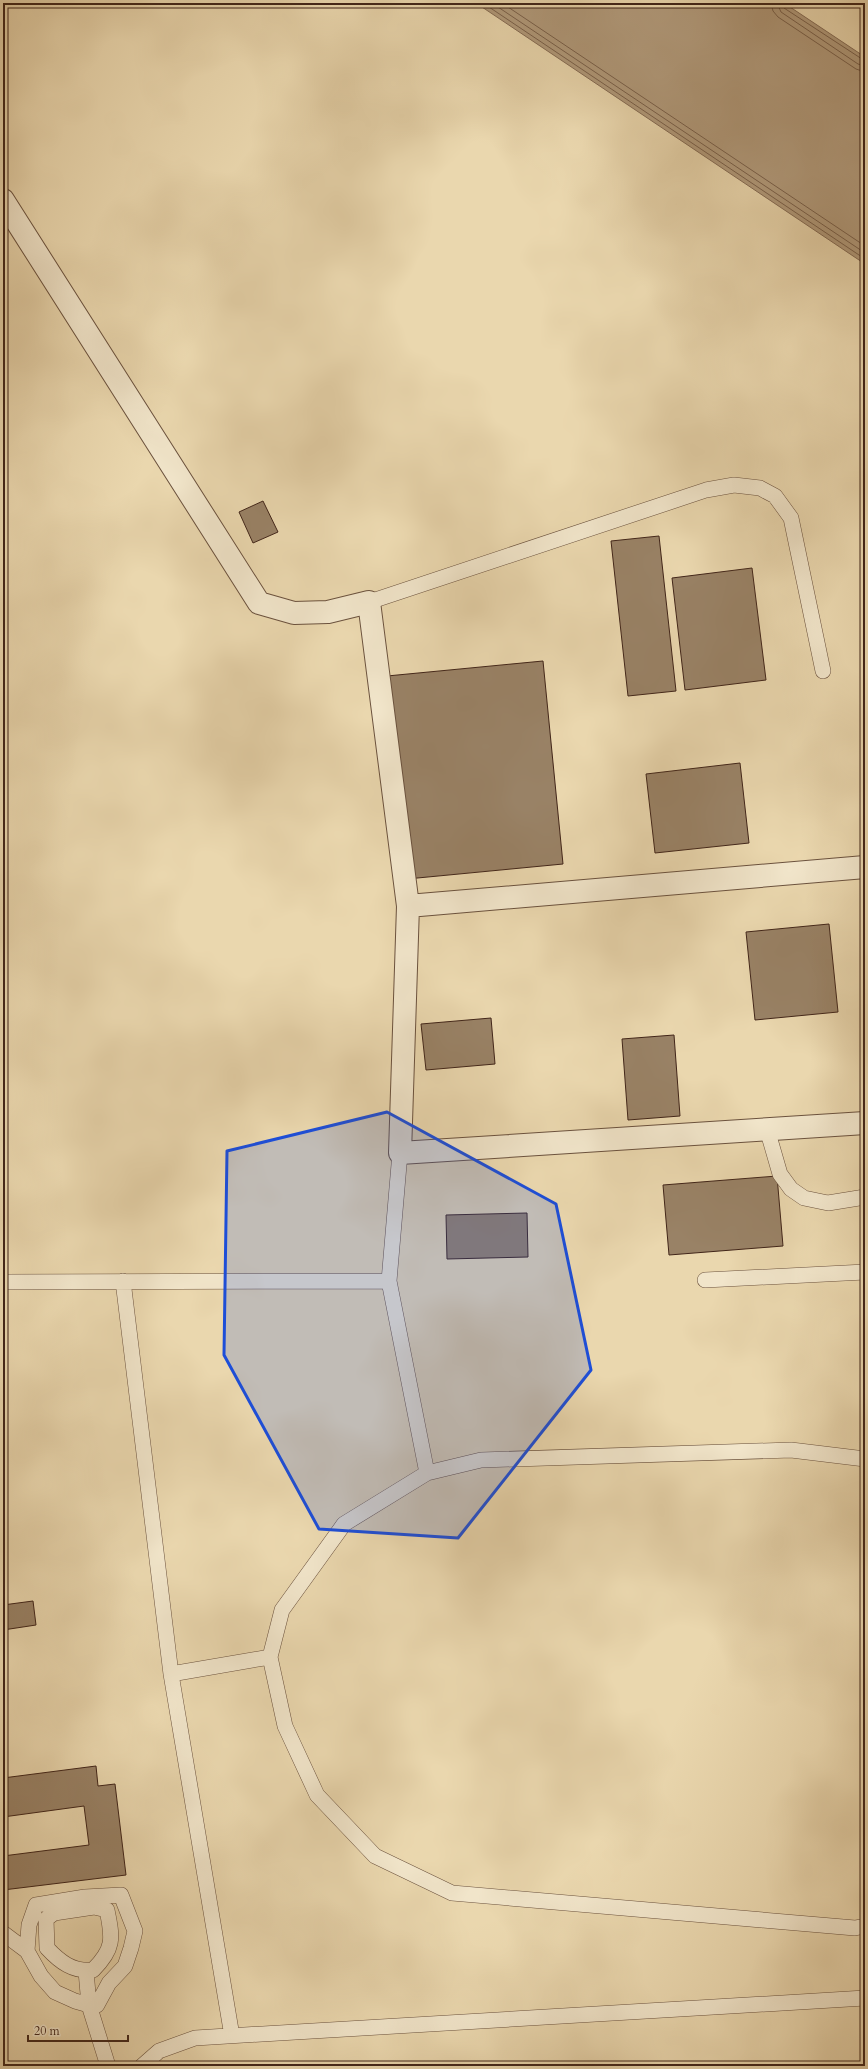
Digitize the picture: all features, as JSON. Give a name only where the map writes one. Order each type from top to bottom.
[{"type":"street","points":[[3,200],[259,603],[294,613],[328,612],[369,602],[408,906],[400,1154],[865,1123]]},
{"type":"street","points":[[408,906],[865,867]]},
{"type":"lane","points":[[369,602],[706,490],[734,485],[760,488],[775,496],[790,518],[823,671]]},
{"type":"lane","points":[[767,1129],[780,1174],[790,1190],[804,1198],[828,1204],[865,1197]]},
{"type":"lane","points":[[400,1154],[389,1281],[427,1473]]},
{"type":"lane","points":[[705,1280],[865,1272]]},
{"type":"lane","points":[[123,1281],[171,1674],[232,2036]]},
{"type":"lane","points":[[3,1282],[389,1281]]},
{"type":"lane","points":[[865,1459],[783,1450],[481,1460],[427,1473],[344,1524],[282,1610],[270,1657],[285,1726],[317,1795],[375,1856],[452,1893],[855,1928],[865,1926]]},
{"type":"lane","points":[[171,1674],[270,1657]]},
{"type":"lane","points":[[3,1934],[27,1951],[48,1987],[55,1992],[89,2005],[97,2005],[109,1983],[125,1966],[129,1957],[135,1931],[121,1895],[85,1897],[36,1905],[29,1925],[27,1951]]},
{"type":"lane","points":[[94,1907],[107,1910],[110,1932],[108,1952],[93,1970],[86,1971],[72,1969],[59,1961],[47,1948],[46,1919],[54,1913],[94,1907]]},
{"type":"lane","points":[[86,1971],[89,2005],[108,2066]]},
{"type":"lane","points":[[142,2066],[159,2051],[195,2038],[865,1998]]},
{"type":"highlighted area","points":[[387,1112],[556,1204],[591,1370],[458,1538],[319,1529],[224,1355],[227,1151]]},
{"type":"water","points":[[476,3],[784,3],[865,57],[865,264]]},
{"type":"building","points":[[263,501],[278,532],[253,543],[239,512]]},
{"type":"building","points":[[659,536],[676,691],[628,696],[611,541]]},
{"type":"building","points":[[752,568],[766,680],[685,690],[672,578]]},
{"type":"building","points":[[543,661],[563,864],[407,879],[387,676]]},
{"type":"building","points":[[740,763],[749,843],[655,853],[646,774]]},
{"type":"building","points":[[829,924],[838,1012],[755,1020],[746,932]]},
{"type":"building","points":[[491,1018],[495,1064],[426,1070],[421,1024]]},
{"type":"building","points":[[674,1035],[680,1116],[628,1120],[622,1039]]},
{"type":"building","points":[[777,1176],[783,1246],[669,1255],[663,1185]]},
{"type":"building","points":[[527,1213],[528,1257],[447,1259],[446,1215]]},
{"type":"building","points":[[33,1601],[36,1625],[3,1630],[3,1605]]},
{"type":"building","points":[[96,1766],[98,1786],[115,1784],[126,1875],[3,1890],[3,1856],[89,1845],[84,1806],[3,1817],[3,1778]]}]
